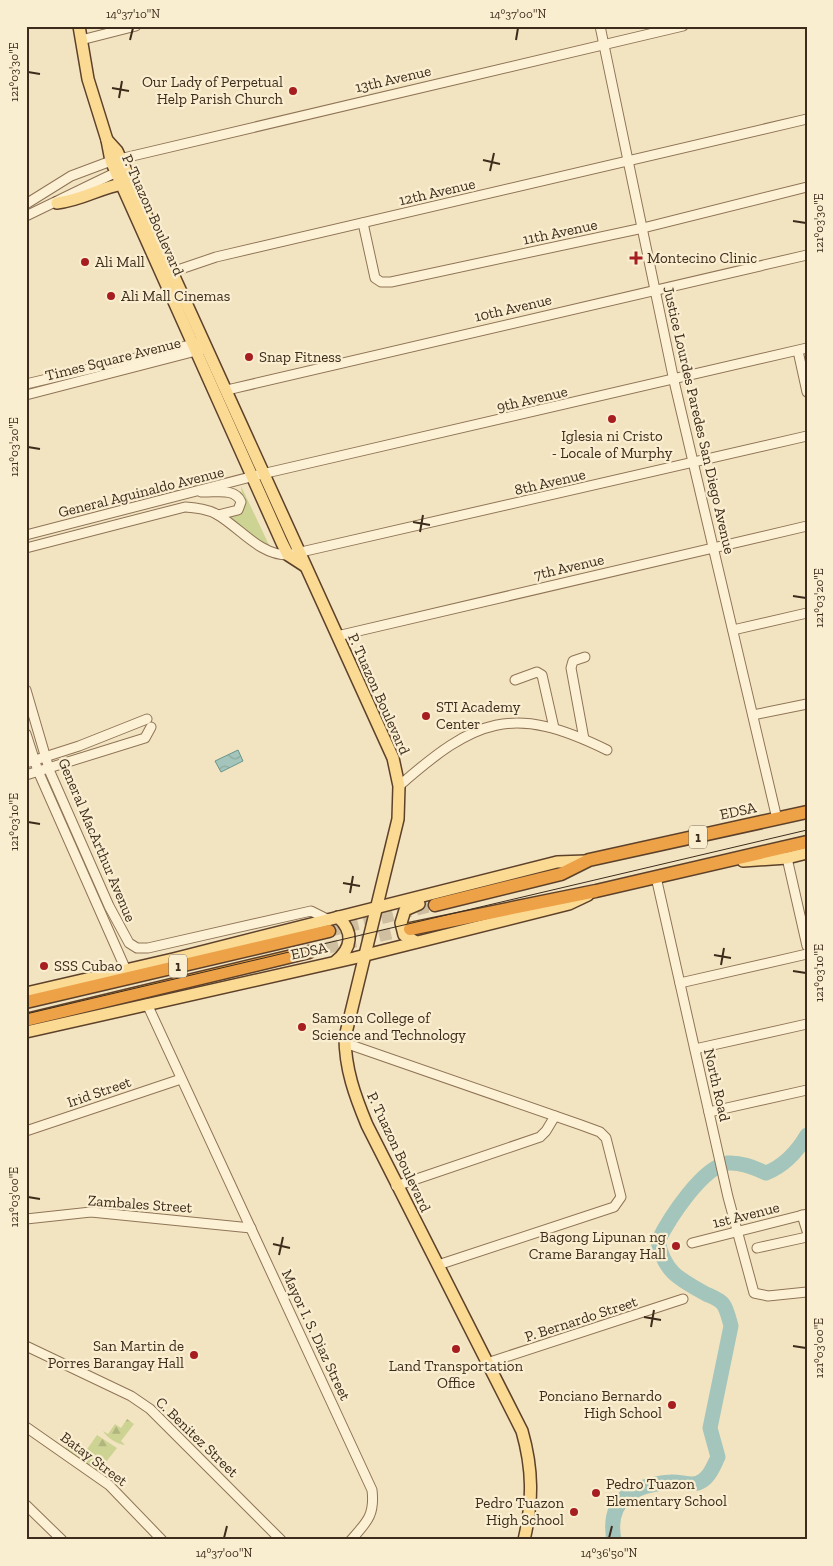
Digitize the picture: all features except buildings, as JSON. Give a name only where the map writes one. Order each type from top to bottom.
[{"type":"highway","name":"EDSA","points":[[434,899],[561,874],[589,860],[807,812]]},
{"type":"highway","name":"EDSA","points":[[410,929],[596,892],[807,842]]},
{"type":"highway","name":"EDSA","points":[[26,1002],[332,922]]},
{"type":"highway","name":"EDSA","points":[[26,1020],[309,952]]},
{"type":"main road","name":"P. Tuazon Boulevard","points":[[79,26],[88,79],[107,140],[293,554],[306,567],[393,758],[399,786],[398,819],[345,1044],[345,1054],[352,1088],[367,1126],[396,1186],[513,1410],[528,1451],[532,1484],[530,1513],[524,1540]]},
{"type":"main road","name":"P. Tuazon Boulevard","points":[[118,165],[122,184],[168,273]]},
{"type":"main road","points":[[57,203],[83,198],[112,185],[122,184]]},
{"type":"main road","name":"P. Tuazon Boulevard","points":[[200,346],[227,390],[257,476]]},
{"type":"main road","name":"EDSA","points":[[719,863],[787,858],[807,853]]},
{"type":"main road","points":[[382,888],[400,902]]},
{"type":"main road","name":"EDSA","points":[[26,1032],[366,955],[569,904],[596,892]]},
{"type":"main road","points":[[416,942],[406,938],[402,933],[402,914],[406,908],[434,899]]},
{"type":"main road","name":"EDSA","points":[[26,993],[332,922],[378,907],[400,902],[434,899]]},
{"type":"main road","points":[[332,922],[348,930],[349,942],[345,953],[334,962]]},
{"type":"street","points":[[81,40],[136,26]]},
{"type":"street","name":"Justice Lourdes Paredes San Diego Avenue","points":[[600,26],[630,161],[674,381],[777,819]]},
{"type":"street","name":"13th Avenue","points":[[118,165],[286,118],[683,26]]},
{"type":"street","name":"12th Avenue","points":[[168,273],[216,257],[807,119]]},
{"type":"street","points":[[26,204],[71,176],[118,165]]},
{"type":"street","points":[[26,216],[77,193],[118,165]]},
{"type":"street","points":[[71,176],[77,182],[77,193]]},
{"type":"street","name":"11th Avenue","points":[[363,223],[375,278],[381,282],[391,282],[643,228],[807,187]]},
{"type":"street","name":"10th Avenue","points":[[227,390],[551,313],[655,292],[807,255]]},
{"type":"street","name":"Times Square Avenue","points":[[26,384],[200,346]]},
{"type":"street","name":"Times Square Avenue","points":[[26,395],[200,346]]},
{"type":"street","points":[[802,350],[807,392]]},
{"type":"street","name":"9th Avenue","points":[[257,476],[802,350]]},
{"type":"street","name":"8th Avenue","points":[[293,554],[807,436]]},
{"type":"street","name":"General Aguinaldo Avenue","points":[[26,535],[257,476]]},
{"type":"street","points":[[196,492],[234,492],[238,495],[241,502],[238,510],[218,515]]},
{"type":"street","name":"General Aguinaldo Avenue","points":[[26,548],[185,507],[208,511],[218,515],[262,547],[279,555],[293,554]]},
{"type":"street","name":"7th Avenue","points":[[337,636],[807,526]]},
{"type":"street","points":[[733,630],[807,613]]},
{"type":"street","points":[[584,739],[571,668],[573,661],[585,657]]},
{"type":"street","points":[[515,680],[537,672],[542,675],[554,728]]},
{"type":"street","name":"General MacArthur Avenue","points":[[26,690],[49,768],[109,906],[124,937],[133,946],[148,948],[311,911],[332,922]]},
{"type":"street","points":[[753,715],[807,704]]},
{"type":"street","points":[[399,786],[431,758],[470,734],[493,726],[519,722],[554,728],[607,750]]},
{"type":"street","points":[[26,775],[145,738],[149,723],[30,761]]},
{"type":"street","name":"General MacArthur Avenue","points":[[26,734],[30,761],[38,771],[126,970]]},
{"type":"street","points":[[787,858],[807,946]]},
{"type":"street","name":"North Road","points":[[656,877],[728,1197],[753,1290],[757,1296],[807,1292]]},
{"type":"street","points":[[680,983],[807,954]]},
{"type":"street","name":"Mayor I. S. Diaz Street","points":[[147,1004],[372,1490],[374,1504],[368,1521],[351,1540]]},
{"type":"street","points":[[695,1049],[807,1024]]},
{"type":"street","points":[[345,1044],[581,1125],[600,1132],[606,1138],[621,1197],[614,1207],[438,1265]]},
{"type":"street","name":"Irid Street","points":[[26,1131],[181,1079]]},
{"type":"street","points":[[709,1112],[807,1090]]},
{"type":"street","points":[[396,1186],[540,1137],[555,1116]]},
{"type":"street","name":"Zambales Street","points":[[26,1218],[90,1212],[251,1228]]},
{"type":"street","points":[[805,1215],[807,1231]]},
{"type":"street","name":"1st Avenue","points":[[692,1243],[805,1215]]},
{"type":"street","points":[[757,1248],[807,1237]]},
{"type":"street","name":"P. Bernardo Street","points":[[487,1363],[683,1299]]},
{"type":"street","name":"C. Benitez Street","points":[[26,1346],[131,1396],[150,1408],[281,1540]]},
{"type":"street","name":"Batay Street","points":[[26,1426],[108,1485],[162,1540]]},
{"type":"street","points":[[26,1505],[62,1540]]},
{"type":"green space","points":[[241,486],[270,547],[226,518],[243,507]]},
{"type":"green space","points":[[127,1419],[134,1424],[121,1441],[125,1445],[112,1440],[103,1431],[108,1434],[115,1424],[121,1428]]},
{"type":"green space","points":[[97,1435],[117,1448],[98,1472],[65,1449],[68,1444],[83,1455]]},
{"type":"water","points":[[238,750],[243,761],[221,772],[215,761]]},
{"type":"waterway","points":[[614,1540],[614,1514],[626,1496],[646,1486],[674,1482],[698,1483],[708,1476],[718,1457],[710,1428],[731,1326],[729,1317],[721,1302],[674,1274],[664,1260],[658,1241],[687,1195],[708,1174],[728,1163],[743,1164],[766,1173],[790,1158],[807,1135]]},
{"type":"tunnel","points":[[329,931],[435,905]]},
{"type":"tunnel","points":[[309,952],[410,929]]},
{"type":"tram line","points":[[26,1014],[807,830]]},
{"type":"place","name":"Our Lady of Perpetual Help Parish Church","points":[[293,91]]},
{"type":"place","name":"Montecino Clinic","points":[[636,258]]},
{"type":"place","name":"Ali Mall","points":[[85,262]]},
{"type":"place","name":"Ali Mall Cinemas","points":[[111,296]]},
{"type":"place","name":"Snap Fitness","points":[[249,357]]},
{"type":"place","name":"Iglesia ni Cristo - Locale of Murphy","points":[[612,419]]},
{"type":"place","name":"STI Academy Center","points":[[426,716]]},
{"type":"place","name":"SSS Cubao","points":[[44,966]]},
{"type":"place","name":"Samson College of Science and Technology","points":[[302,1027]]},
{"type":"place","name":"Bagong Lipunan ng Crame Barangay Hall","points":[[676,1246]]},
{"type":"place","name":"Land Transportation Office","points":[[456,1349]]},
{"type":"place","name":"San Martin de Porres Barangay Hall","points":[[194,1355]]},
{"type":"place","name":"Ponciano Bernardo High School","points":[[672,1405]]},
{"type":"place","name":"Pedro Tuazon Elementary School","points":[[596,1493]]},
{"type":"place","name":"Pedro Tuazon High School","points":[[574,1512]]}]
